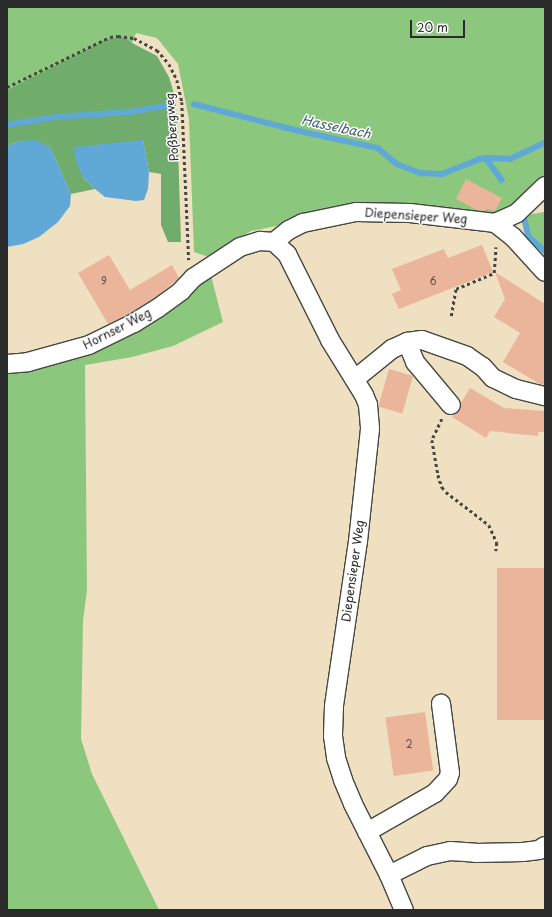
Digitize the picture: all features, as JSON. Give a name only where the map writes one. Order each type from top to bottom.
[{"type":"street","points":[[495,223],[517,212],[545,186]]},
{"type":"street","name":"Diepensieper Weg","points":[[404,910],[390,875],[367,832],[343,780],[336,758],[333,736],[334,706],[358,541],[370,429],[368,405],[355,379],[330,340],[287,254],[274,242],[289,230],[303,223],[356,212],[410,213],[495,223],[514,237],[545,272]]},
{"type":"street","points":[[193,278],[240,247],[260,241],[274,242]]},
{"type":"street","name":"Hornser Weg","points":[[7,364],[28,362],[89,345],[134,323],[158,308],[181,291],[193,278]]},
{"type":"street","points":[[355,379],[392,349],[407,342],[422,340],[467,356],[483,367],[493,378],[504,384],[533,395],[545,396]]},
{"type":"street","points":[[407,342],[416,362],[451,405]]},
{"type":"street","points":[[367,832],[435,793],[448,779],[450,773],[441,704]]},
{"type":"street","points":[[390,875],[427,856],[450,851],[476,853],[523,852],[539,850],[545,846]]},
{"type":"path","name":"Poßbergweg","points":[[7,87],[110,37],[118,36],[134,38],[157,50],[169,64],[177,80],[182,102],[187,254],[193,278]]},
{"type":"path","points":[[451,316],[456,289],[494,273],[497,242]]},
{"type":"path","points":[[451,405],[432,440],[438,475],[442,487],[446,492],[489,525],[495,536],[496,551]]},
{"type":"green space","points":[[7,7],[545,7],[545,178],[494,219],[301,221],[251,231],[209,257],[194,252],[189,119],[178,64],[157,38],[136,33],[132,43],[125,37],[110,38],[7,90]]},
{"type":"green space","points":[[125,37],[132,43],[157,56],[169,77],[175,97],[177,116],[181,242],[168,242],[161,225],[161,174],[149,172],[143,140],[82,176],[95,189],[71,194],[50,147],[19,141],[7,146],[7,90],[101,42],[110,38]]},
{"type":"green space","points":[[544,212],[545,252],[528,232],[520,216]]},
{"type":"green space","points":[[210,272],[223,322],[173,346],[132,357],[85,365],[87,590],[83,621],[81,739],[92,774],[159,910],[7,910],[7,372],[66,357]]},
{"type":"water","points":[[34,140],[50,147],[71,194],[70,206],[58,222],[39,237],[23,244],[7,247],[7,146],[19,141]]},
{"type":"water","points":[[143,140],[149,172],[148,189],[144,200],[136,201],[105,197],[82,176],[75,158],[74,147]]},
{"type":"building","points":[[466,179],[502,198],[495,211],[487,209],[485,211],[477,210],[456,199]]},
{"type":"building","points":[[482,245],[493,272],[399,309],[392,294],[401,290],[392,269],[444,249],[448,258]]},
{"type":"building","points":[[109,255],[130,290],[172,265],[179,278],[157,296],[129,314],[108,324],[78,273]]},
{"type":"building","points":[[495,272],[545,304],[545,385],[540,384],[503,362],[520,333],[494,317],[505,299]]},
{"type":"building","points":[[389,369],[413,376],[402,413],[378,406]]},
{"type":"building","points":[[470,388],[504,408],[545,411],[545,432],[538,432],[538,436],[490,431],[486,438],[452,417],[461,409],[461,403]]},
{"type":"building","points":[[497,568],[545,568],[545,720],[497,720]]},
{"type":"building","points":[[425,712],[433,770],[394,776],[385,718]]},
{"type":"waterway","name":"Hasselbach","points":[[194,104],[299,131],[378,148],[397,164],[421,173],[442,174],[486,158],[502,180]]},
{"type":"waterway","name":"Hasselbach","points":[[7,125],[56,117],[129,112],[168,106]]},
{"type":"waterway","points":[[486,158],[510,159],[545,143]]},
{"type":"waterway","name":"Hasselbach","points":[[524,216],[529,237],[545,251]]}]
